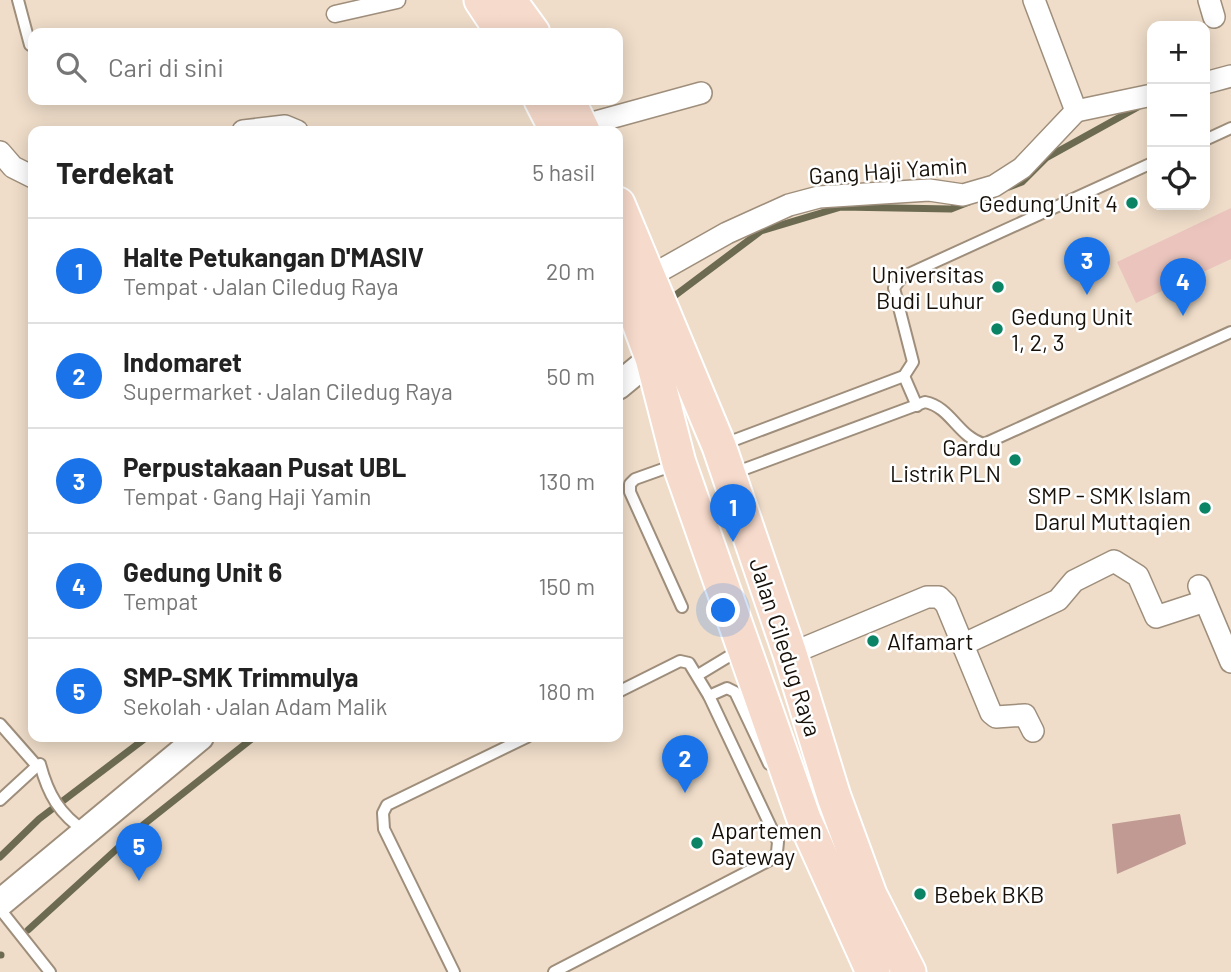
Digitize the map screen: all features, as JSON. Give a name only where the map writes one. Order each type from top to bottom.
[{"type":"main road","points":[[481,0],[500,28]]},
{"type":"main road","points":[[509,0],[529,28]]},
{"type":"main road","points":[[548,105],[572,122]]},
{"type":"main road","name":"Jalan Ciledug Raya","points":[[623,226],[636,284],[661,343],[723,460],[790,654],[834,797],[870,895],[909,972]]},
{"type":"main road","name":"Jalan Ciledug Raya","points":[[661,343],[679,463],[804,819],[873,972]]},
{"type":"main road","points":[[679,463],[723,460]]},
{"type":"street","points":[[335,14],[397,0]]},
{"type":"street","points":[[1034,0],[1076,111],[1147,95]]},
{"type":"street","points":[[1210,82],[1231,76]]},
{"type":"street","points":[[572,122],[701,93]]},
{"type":"street","name":"Gang Haji Yamin","points":[[636,284],[727,233],[789,205],[819,197],[929,190],[963,195],[994,186],[1022,168],[1076,111]]},
{"type":"street","points":[[0,152],[13,167],[28,174]]},
{"type":"street","points":[[623,381],[661,343]]},
{"type":"street","points":[[961,645],[1058,600],[1074,581],[1114,561],[1138,576],[1156,617],[1202,594],[1231,662]]},
{"type":"street","points":[[790,654],[932,597],[939,597],[946,604],[991,713],[1002,717],[1021,713],[1027,717],[1033,731]]},
{"type":"street","points":[[0,902],[79,827],[193,742]]},
{"type":"lane","points":[[18,0],[28,38]]},
{"type":"lane","points":[[1210,138],[1231,128]]},
{"type":"lane","points":[[723,460],[904,376],[913,362],[894,288],[902,277],[1147,165]]},
{"type":"lane","points":[[723,460],[925,402],[941,408],[965,435],[984,444],[1231,332]]},
{"type":"lane","points":[[904,376],[917,406]]},
{"type":"lane","points":[[679,463],[635,479],[630,484],[629,492],[682,607]]},
{"type":"lane","points":[[698,675],[744,648]]},
{"type":"lane","points":[[554,972],[772,859],[777,852],[778,842],[709,696],[689,663],[680,661],[623,690]]},
{"type":"lane","points":[[709,696],[727,688],[735,692],[776,777],[804,819]]},
{"type":"lane","points":[[0,724],[37,766],[40,764],[53,801],[79,827]]},
{"type":"lane","points":[[454,972],[384,829],[383,813],[387,806],[517,742]]},
{"type":"lane","points":[[0,800],[37,766]]},
{"type":"lane","points":[[870,895],[895,972]]},
{"type":"lane","points":[[0,909],[50,972]]},
{"type":"shaded area","points":[[1231,208],[1231,259],[1136,303],[1117,262]]},
{"type":"shaded area","points":[[1180,814],[1186,844],[1117,874],[1112,824]]},
{"type":"waterway","points":[[1009,187],[1022,182],[1046,158],[1138,107]]},
{"type":"waterway","points":[[669,300],[761,231],[841,207],[951,209],[969,202]]},
{"type":"waterway","points":[[623,329],[629,325]]},
{"type":"waterway","points":[[0,857],[39,819],[140,742]]},
{"type":"waterway","points":[[28,930],[143,825],[248,742]]},
{"type":"place","name":"Gedung Unit 4","points":[[1132,203]]},
{"type":"place","name":"Universitas Budi Luhur","points":[[998,287]]},
{"type":"place","name":"Perpustakaan Pusat UBL","points":[[1087,295]]},
{"type":"place","name":"Gedung Unit 6","points":[[1183,316]]},
{"type":"place","name":"Gedung Unit 1, 2, 3","points":[[997,329]]},
{"type":"place","name":"Gardu Listrik PLN","points":[[1015,460]]},
{"type":"place","name":"SMP - SMK Islam Darul Muttaqien","points":[[1205,508]]},
{"type":"place","name":"Halte Petukangan D'MASIV","points":[[733,542]]},
{"type":"place","name":"Alfamart","points":[[873,641]]},
{"type":"place","name":"Indomaret","points":[[685,793]]},
{"type":"place","name":"Apartemen Gateway","points":[[697,843]]},
{"type":"place","name":"SMP-SMK Trimmulya","points":[[139,881]]},
{"type":"place","name":"Bebek BKB","points":[[920,894]]}]
